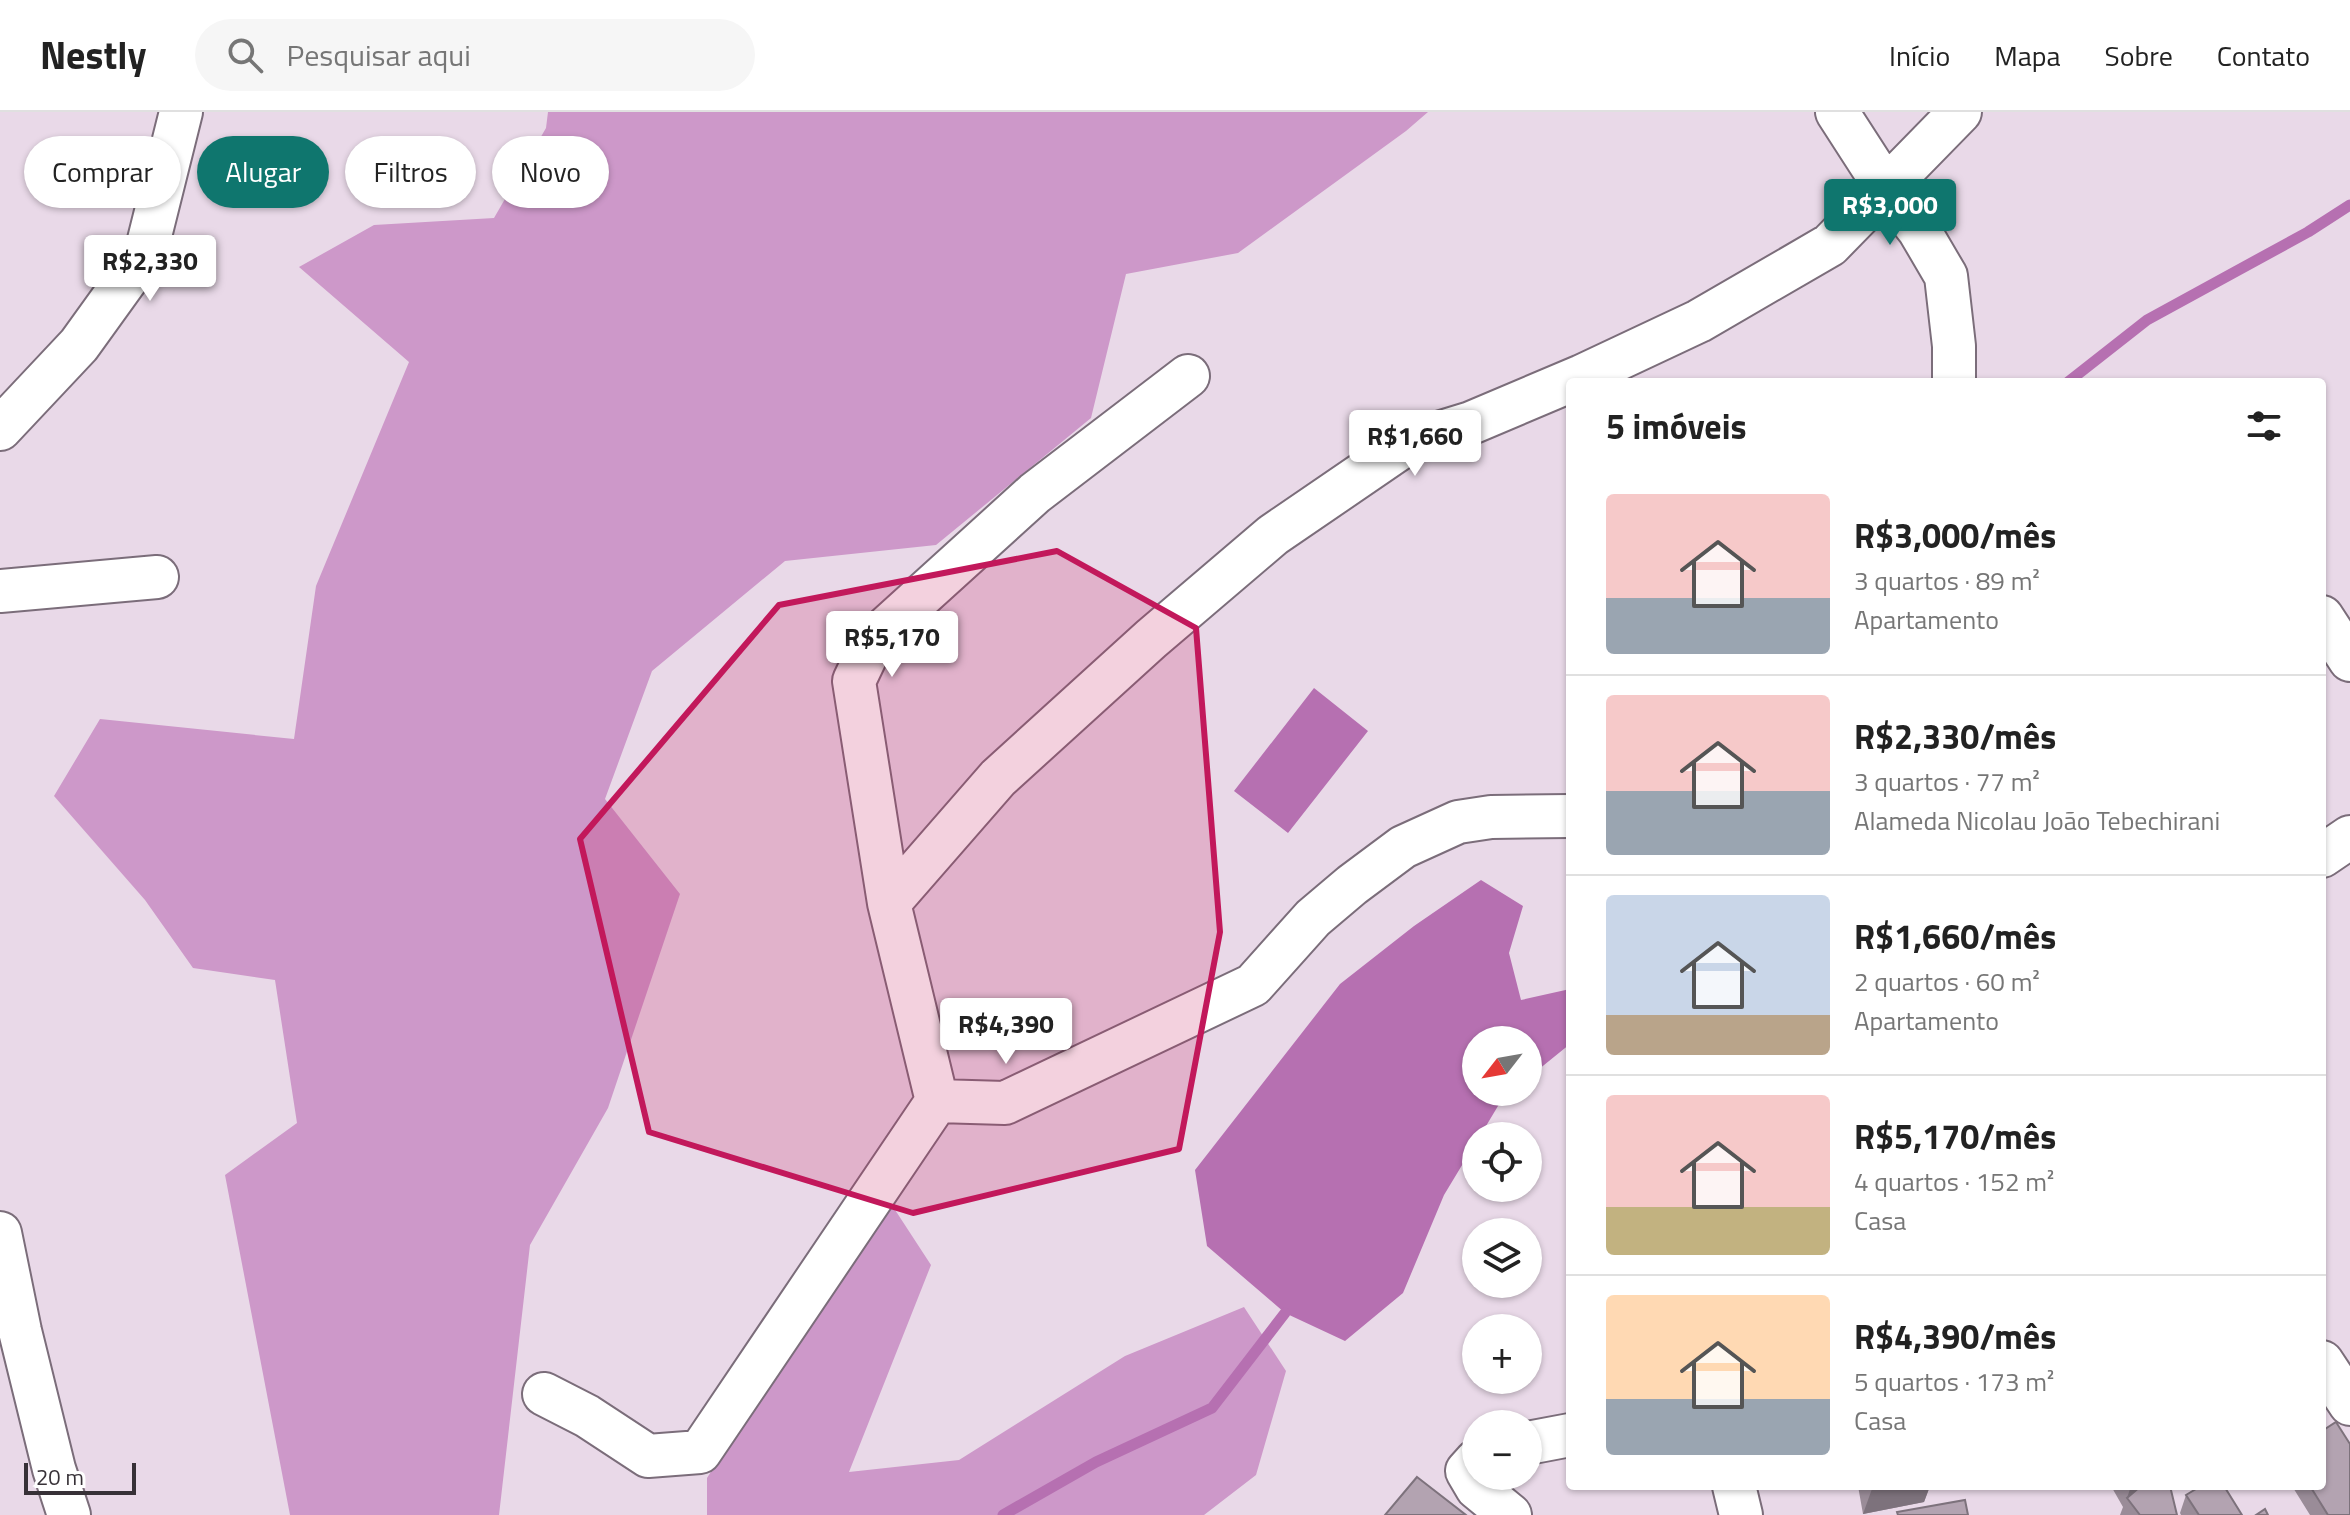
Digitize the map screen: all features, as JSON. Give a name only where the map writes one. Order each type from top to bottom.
[{"type":"street","points":[[0,429],[79,345],[146,252],[181,112]]},
{"type":"street","points":[[1837,112],[1886,188],[1919,230],[1946,276],[1954,346],[1954,378]]},
{"type":"street","points":[[1577,378],[1699,321],[1830,245],[1960,112]]},
{"type":"street","points":[[544,1394],[587,1416],[648,1456],[700,1452],[937,1101],[889,903],[854,681],[874,639],[1035,493],[1188,376]]},
{"type":"street","points":[[889,903],[998,778],[1151,639],[1273,535],[1409,442],[1471,423],[1566,383]]},
{"type":"street","points":[[0,591],[157,577]]},
{"type":"street","points":[[2326,623],[2350,660]]},
{"type":"street","points":[[937,1101],[1005,1103],[1253,985],[1313,918],[1352,885],[1403,847],[1458,822],[1491,817],[1566,816]]},
{"type":"street","points":[[2326,853],[2350,837]]},
{"type":"street","points":[[0,1233],[10,1336],[69,1515]]},
{"type":"street","points":[[2326,1368],[2350,1404]]},
{"type":"street","points":[[1542,1440],[1566,1436]]},
{"type":"street","points":[[1479,1490],[1510,1515]]},
{"type":"street","points":[[1735,1490],[1741,1515]]},
{"type":"highlighted area","points":[[1057,551],[1196,628],[1220,932],[1179,1149],[913,1213],[649,1132],[580,839],[779,605]]},
{"type":"shaded area","points":[[548,112],[1428,112],[1238,253],[1126,274],[1091,418],[936,545],[785,561],[652,671],[605,799],[680,894],[608,1108],[530,1245],[499,1515],[290,1515],[225,1175],[297,1123],[275,980],[193,968],[145,900],[54,796],[100,719],[294,739],[316,586],[409,362],[299,267],[374,225],[494,218],[500,208],[609,208],[609,136],[541,136]]},
{"type":"shaded area","points":[[1314,688],[1368,731],[1288,833],[1234,791]]},
{"type":"shaded area","points":[[1481,880],[1523,906],[1509,953],[1521,1000],[1566,990],[1566,1047],[1542,1067],[1542,1026],[1462,1026],[1462,1106],[1498,1106],[1488,1122],[1462,1122],[1462,1165],[1444,1195],[1403,1293],[1345,1341],[1285,1313],[1207,1246],[1195,1170],[1340,984],[1414,926]]},
{"type":"shaded area","points":[[886,1196],[931,1265],[849,1472],[959,1460],[1125,1356],[1244,1307],[1286,1371],[1256,1475],[1204,1515],[707,1515],[707,1478]]},
{"type":"building","points":[[2336,1422],[2350,1444],[2350,1515],[2328,1515],[2312,1490],[2326,1490],[2326,1428]]},
{"type":"building","points":[[1417,1477],[1466,1515],[1385,1515]]},
{"type":"building","points":[[2136,1490],[2171,1490],[2177,1515],[2140,1515],[2127,1498]]},
{"type":"building","points":[[2194,1490],[2226,1490],[2242,1515],[2199,1515],[2186,1495]]},
{"type":"building","points":[[1965,1500],[1968,1515],[1898,1515],[1897,1512]]},
{"type":"waterway","points":[[2073,378],[2147,320],[2308,232],[2350,205]]},
{"type":"waterway","points":[[1003,1515],[1096,1462],[1212,1408],[1285,1313]]}]
